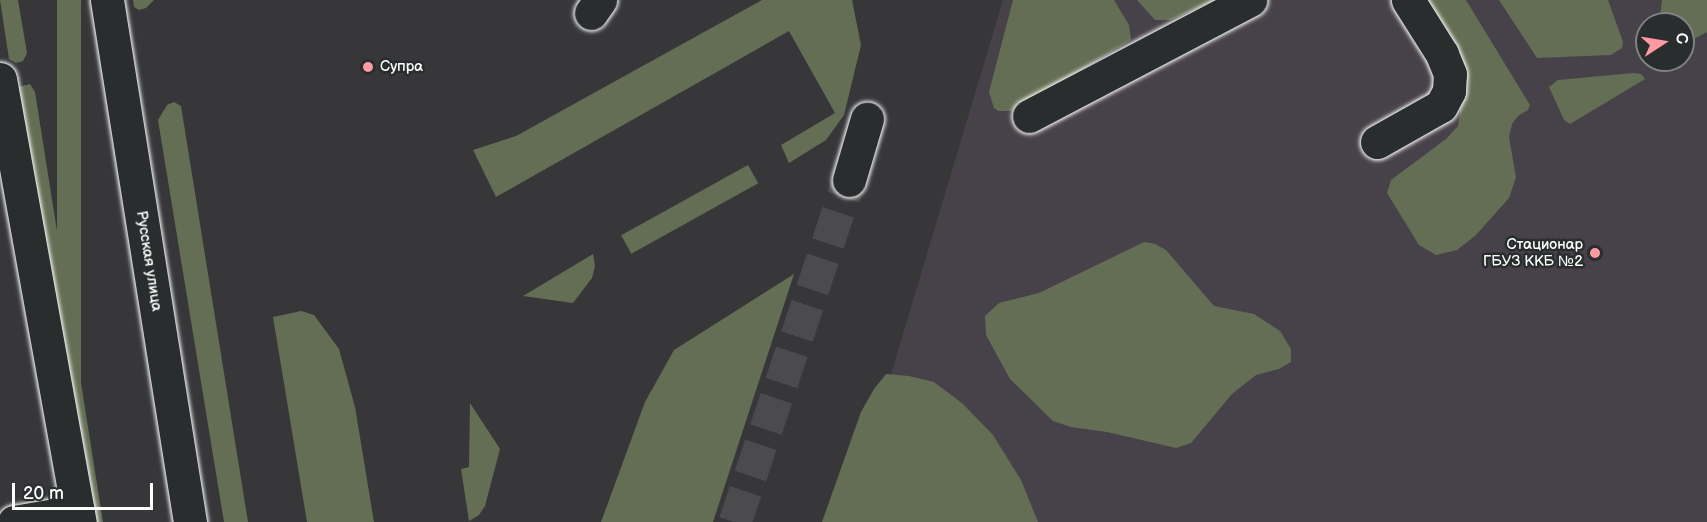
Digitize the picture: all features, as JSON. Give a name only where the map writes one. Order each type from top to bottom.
[{"type":"main road","name":"Русская улица","points":[[107,0],[190,522]]},
{"type":"main road","points":[[1029,116],[1250,0]]},
{"type":"main road","points":[[1377,142],[1440,106],[1449,91],[1450,74],[1442,54],[1408,0]]},
{"type":"main road","points":[[0,80],[79,517],[14,522]]},
{"type":"main road","points":[[849,180],[867,119]]},
{"type":"shaded area","points":[[1003,0],[1707,0],[1707,522],[993,522],[889,381]]},
{"type":"green space","points":[[0,0],[18,0],[27,53],[23,61],[16,63],[9,59]]},
{"type":"green space","points":[[57,0],[81,0],[81,522],[57,522]]},
{"type":"green space","points":[[133,0],[154,0],[146,8],[139,10],[134,7]]},
{"type":"green space","points":[[762,0],[852,0],[861,45],[844,115],[826,140],[789,163],[781,145],[835,113],[789,31],[496,197],[473,150],[516,136]]},
{"type":"green space","points":[[1013,0],[1114,0],[1129,25],[1131,40],[1026,103],[1011,111],[998,111],[994,108],[989,92]]},
{"type":"green space","points":[[1137,0],[1216,0],[1171,20],[1155,20]]},
{"type":"green space","points":[[1421,0],[1466,0],[1530,105],[1528,110],[1518,116],[1512,124],[1509,137],[1516,177],[1509,198],[1476,235],[1457,250],[1436,255],[1419,245],[1387,193],[1391,180],[1446,139],[1458,126],[1460,86]]},
{"type":"green space","points":[[1499,0],[1608,0],[1623,42],[1622,48],[1611,55],[1537,58]]},
{"type":"green space","points":[[1662,0],[1707,0],[1707,32],[1695,38],[1695,12],[1660,12]]},
{"type":"green space","points":[[1641,74],[1645,79],[1570,124],[1564,120],[1549,87],[1558,80]]},
{"type":"green space","points":[[30,84],[35,92],[103,522],[93,522],[15,93],[19,87]]},
{"type":"green space","points":[[174,102],[181,106],[248,522],[224,522],[158,120],[167,105]]},
{"type":"green space","points":[[748,165],[758,183],[631,254],[621,235]]},
{"type":"green space","points":[[1144,242],[1155,244],[1166,250],[1214,306],[1254,314],[1280,331],[1291,349],[1291,362],[1279,369],[1256,375],[1232,394],[1191,443],[1176,448],[1107,432],[1071,427],[1053,421],[1010,379],[986,335],[985,316],[999,303],[1039,293]]},
{"type":"green space","points":[[593,254],[595,266],[592,278],[573,303],[523,296]]},
{"type":"green space","points":[[794,274],[713,522],[601,522],[645,402],[674,350]]},
{"type":"green space","points":[[301,311],[314,315],[339,349],[355,407],[374,522],[307,522],[273,317]]},
{"type":"green space","points":[[886,374],[909,376],[934,382],[963,404],[993,435],[1021,480],[1038,522],[822,522],[861,412]]},
{"type":"green space","points":[[470,403],[500,449],[485,506],[479,515],[469,521],[461,469],[469,467]]},
{"type":"tunnel","points":[[735,522],[849,180]]},
{"type":"place","name":"Супра","points":[[368,67]]},
{"type":"place","name":"Стационар ГБУЗ ККБ №2","points":[[1595,253]]}]
